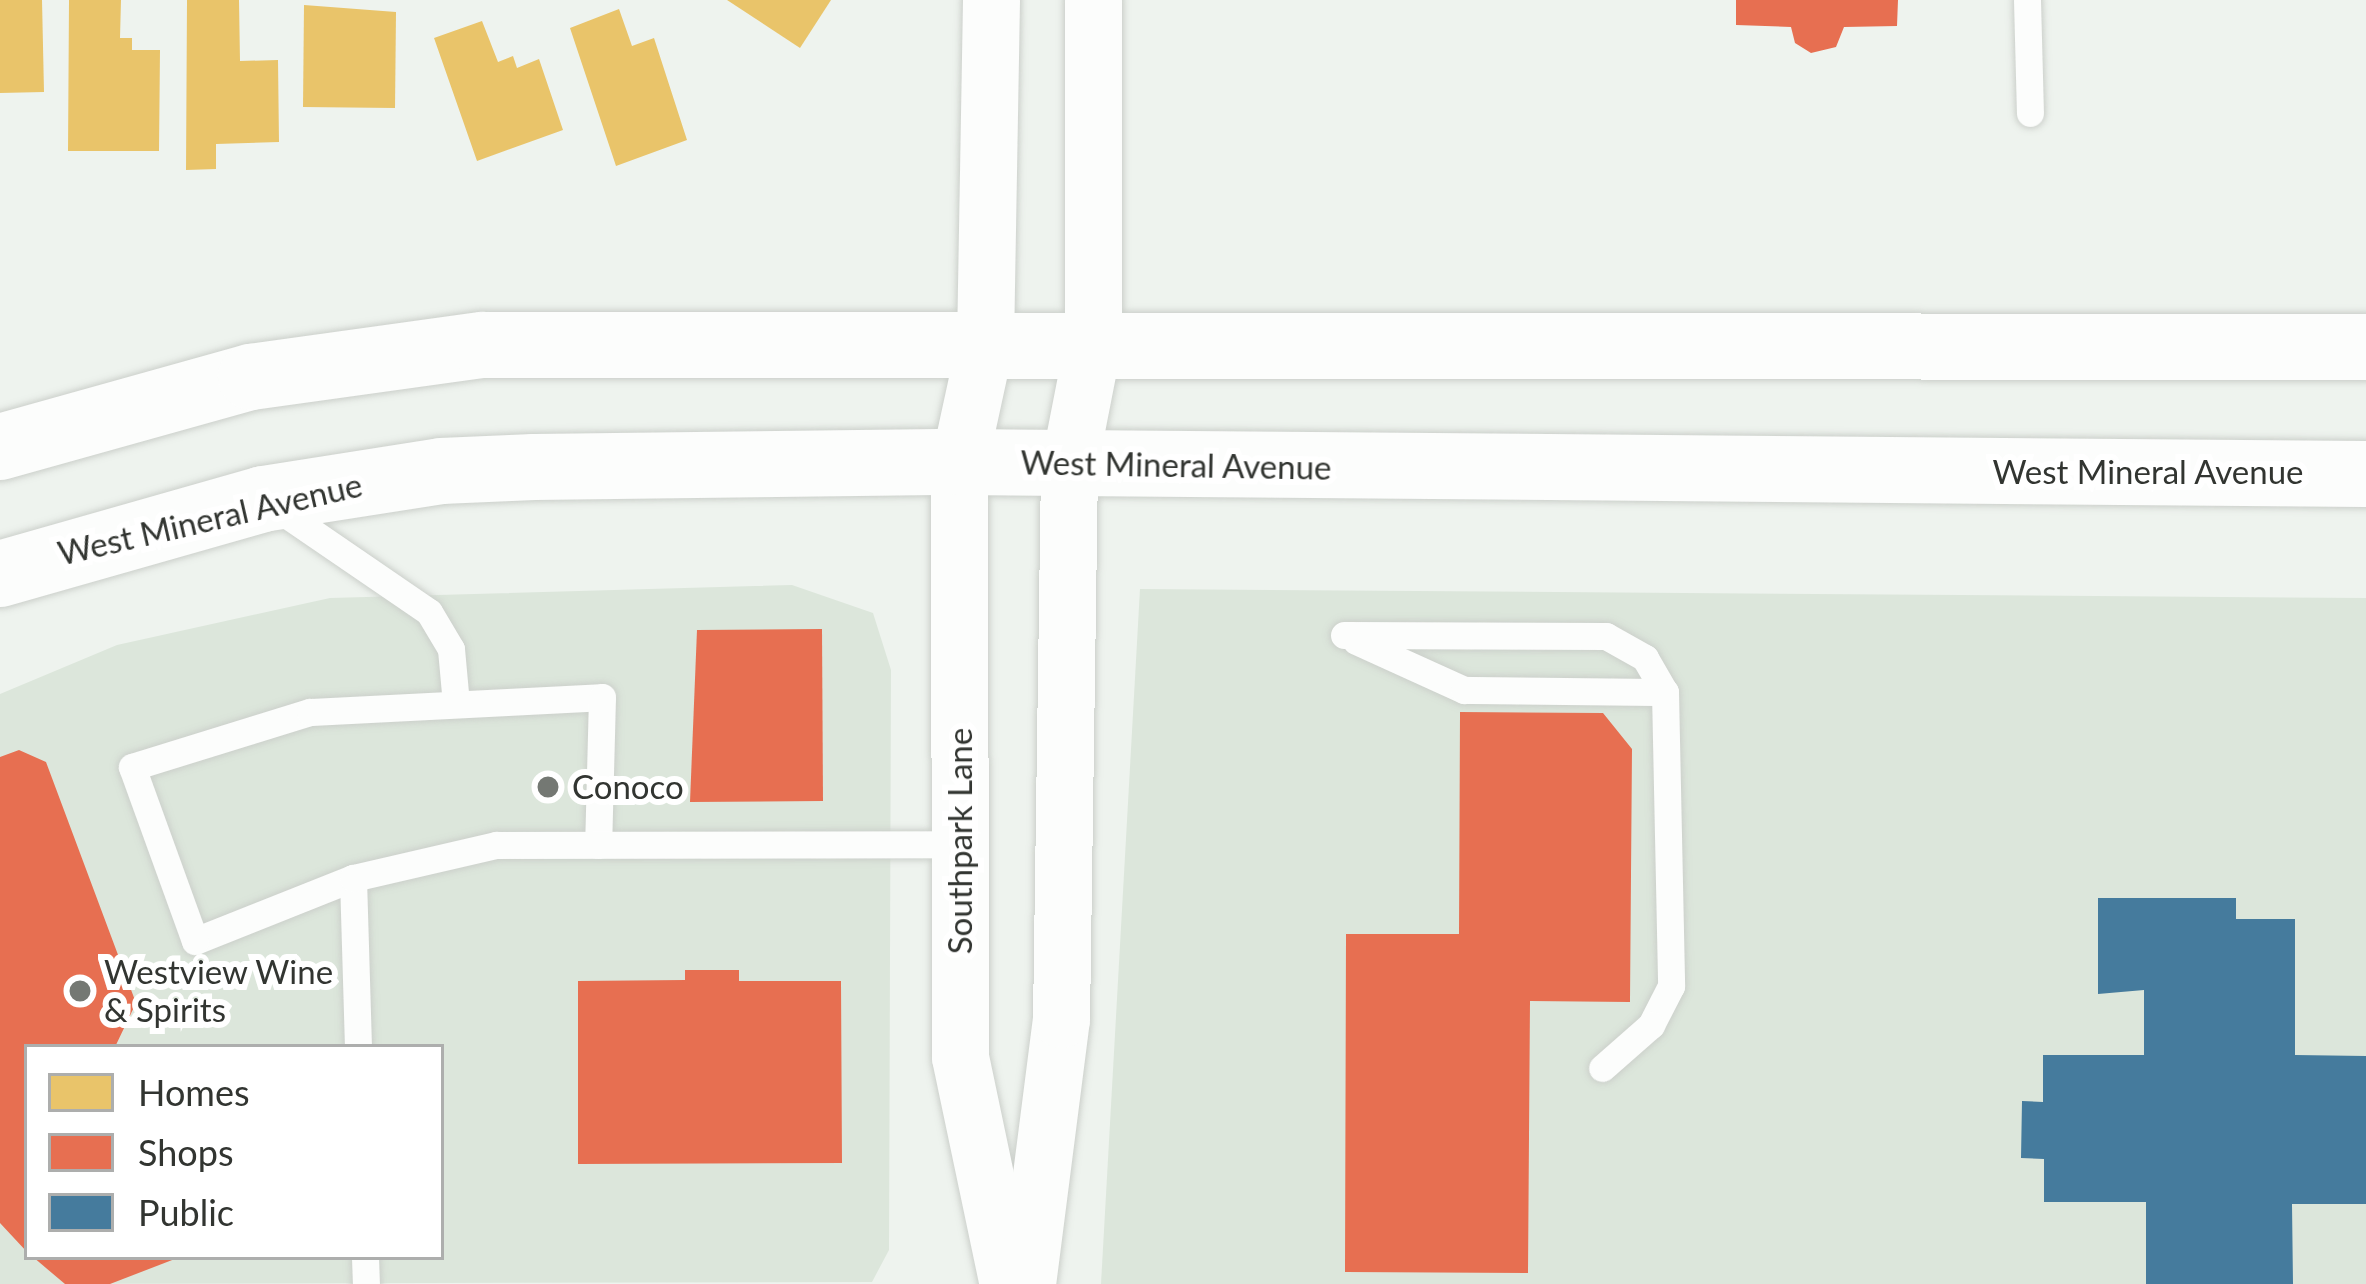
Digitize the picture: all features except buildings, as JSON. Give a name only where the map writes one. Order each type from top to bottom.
[{"type":"main road","points":[[0,447],[134,404],[364,357],[626,340],[979,369],[1093,344],[2366,347]]},
{"type":"main road","name":"West Mineral Avenue","points":[[0,574],[263,499],[441,471],[959,462],[1074,437],[2366,474]]},
{"type":"street","name":"Southpark Lane","points":[[991,0],[979,369],[959,462],[960,1057],[1008,1284]]},
{"type":"street","points":[[1027,1284],[1061,1019],[1074,437],[1093,344],[1093,0]]},
{"type":"lane","points":[[2027,0],[2030,113]]},
{"type":"lane","points":[[263,499],[429,612],[451,649],[456,704]]},
{"type":"lane","points":[[1602,1068],[1651,1025],[1671,986],[1665,692],[1645,658],[1606,636],[1343,635],[1464,690],[1665,692]]},
{"type":"lane","points":[[598,845],[602,698],[310,712],[132,767],[195,941],[353,878],[496,845],[598,845],[960,844]]},
{"type":"lane","points":[[353,878],[358,1044]]},
{"type":"shaded area","points":[[792,585],[873,613],[891,670],[889,1250],[872,1282],[0,1284],[0,694],[117,645],[330,598]]},
{"type":"shaded area","points":[[1140,589],[2366,598],[2366,1284],[1101,1284]]},
{"type":"place","name":"Conoco","points":[[548,787]]},
{"type":"place","name":"Westview Wine & Spirits","points":[[80,991]]}]
